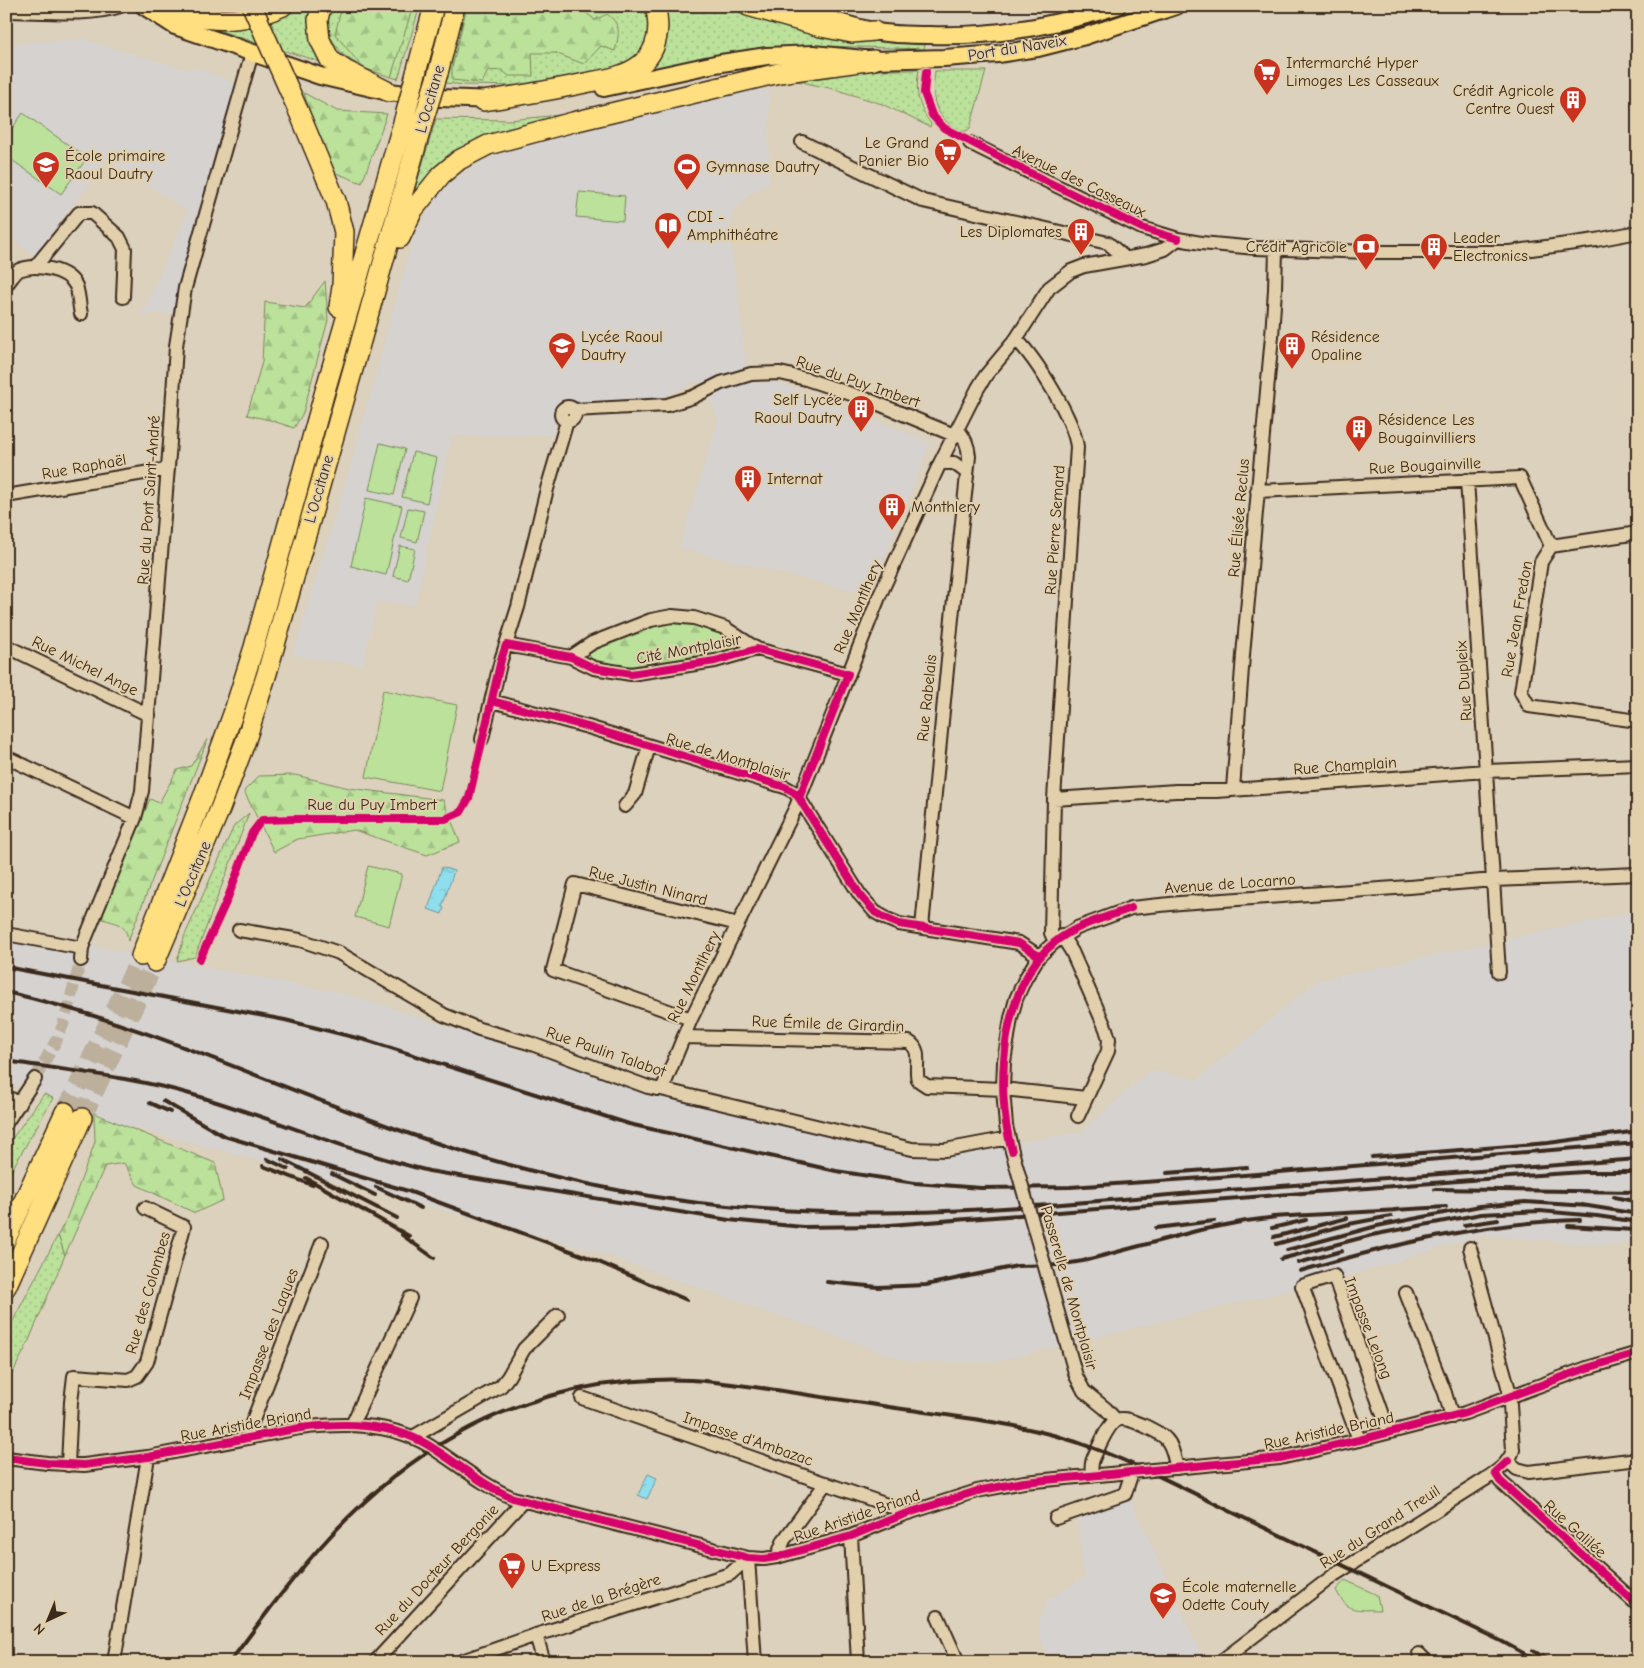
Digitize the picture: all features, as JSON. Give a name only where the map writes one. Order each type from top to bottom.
[{"type":"highway","points":[[170,6],[181,13],[204,18],[234,20],[268,13],[283,6]]},
{"type":"highway","points":[[252,6],[336,201],[344,232],[342,287],[325,391]]},
{"type":"highway","points":[[321,6],[318,20],[320,40],[330,60],[345,70],[389,92]]},
{"type":"highway","name":"L'Occitane","points":[[434,6],[254,647],[233,714],[199,806],[148,959],[220,809],[246,740],[267,673],[438,72],[455,6]]},
{"type":"highway","points":[[484,100],[550,91],[630,72],[641,65],[657,38],[659,24],[655,6]]},
{"type":"highway","points":[[748,6],[821,27],[852,33],[874,31]]},
{"type":"highway","points":[[364,332],[402,232],[413,210],[441,175],[459,160],[478,149],[573,122],[779,73],[874,60]]},
{"type":"highway","points":[[6,1239],[74,1115],[6,1287]]},
{"type":"main road","name":"Port du Naveix","points":[[144,6],[175,26],[320,76],[389,92],[440,98],[484,100],[530,100],[578,94],[715,64],[767,56],[813,54],[874,60],[998,54],[1038,48],[1085,36],[1176,6]]},
{"type":"main road","name":"Port du Naveix","points":[[789,6],[874,31],[948,36],[1040,27],[1094,14],[1117,6]]},
{"type":"street","points":[[6,11],[90,9],[103,12],[120,6]]},
{"type":"street","name":"Rue du Pont Saint-André","points":[[6,934],[82,954],[135,818],[142,791],[149,715],[176,346],[185,288],[252,54]]},
{"type":"street","points":[[802,142],[923,201],[1108,243],[1125,258]]},
{"type":"street","name":"Avenue des Casseaux","points":[[970,143],[1142,228],[1178,239],[1276,249],[1368,252],[1510,252],[1638,232]]},
{"type":"street","points":[[35,267],[78,213],[92,214],[119,237],[125,249],[123,297]]},
{"type":"street","points":[[1016,339],[1049,288],[1072,271],[1084,266],[1146,255],[1165,249],[1178,239]]},
{"type":"street","name":"Rue Élisée Reclus","points":[[1233,789],[1257,491],[1276,289],[1276,249]]},
{"type":"street","points":[[6,285],[18,270],[35,267],[54,269],[76,285],[81,314]]},
{"type":"street","name":"Rue Montlhery","points":[[661,1089],[691,1019],[800,798],[879,597],[940,462],[986,375],[1016,339]]},
{"type":"street","name":"Rue Pierre Semard","points":[[1016,339],[1044,375],[1073,429],[1077,447],[1054,799],[1051,933],[1059,939]]},
{"type":"street","name":"Rue du Puy Imbert","points":[[506,645],[518,606],[547,489],[567,421],[575,417],[574,410],[668,405],[721,383],[751,374],[780,373],[806,379],[869,400],[955,432]]},
{"type":"street","name":"Rue Rabelais","points":[[922,927],[969,456],[964,437],[955,432]]},
{"type":"street","points":[[940,462],[954,462],[959,464],[966,472]]},
{"type":"street","name":"Rue Raphaël","points":[[6,496],[168,469]]},
{"type":"street","name":"Rue Bougainville","points":[[1257,491],[1520,478],[1551,546]]},
{"type":"street","name":"Rue Dupleix","points":[[1466,480],[1499,972]]},
{"type":"street","name":"Rue Jean Fredon","points":[[1638,533],[1551,546],[1541,562],[1521,692],[1529,706],[1638,721]]},
{"type":"street","name":"Cité Montplaisir","points":[[571,657],[592,643],[651,620],[672,616],[694,618],[725,628],[756,649],[848,674]]},
{"type":"street","points":[[482,739],[506,645]]},
{"type":"street","name":"Cité Montplaisir","points":[[506,645],[571,657],[594,668],[631,674],[715,661],[756,649]]},
{"type":"street","name":"Rue Michel Ange","points":[[6,646],[149,715]]},
{"type":"street","name":"Rue de Montplaisir","points":[[492,701],[588,727],[785,787],[800,798],[860,895],[875,912],[899,924],[1019,943],[1040,956]]},
{"type":"street","name":"Rue de Montplaisir","points":[[625,806],[635,794],[649,746]]},
{"type":"street","points":[[6,757],[135,818]]},
{"type":"street","name":"Rue Champlain","points":[[1054,799],[1233,789],[1486,771],[1638,765]]},
{"type":"street","name":"Avenue de Locarno","points":[[1011,1144],[1004,1113],[1003,1089],[1004,1062],[1016,999],[1025,979],[1040,956],[1059,939],[1077,928],[1131,908],[1494,880],[1638,874]]},
{"type":"street","name":"Rue Justin Ninard","points":[[691,1019],[553,970],[575,884],[738,924]]},
{"type":"street","name":"Rue Paulin Talabot","points":[[239,930],[300,940],[339,953],[444,1015],[460,1022],[528,1042],[648,1087],[912,1150],[944,1150],[1011,1144]]},
{"type":"street","points":[[1059,939],[1072,952],[1109,1039],[1108,1051],[1078,1116]]},
{"type":"street","name":"Rue Émile de Girardin","points":[[684,1037],[909,1042],[915,1045],[917,1053],[916,1074],[918,1080],[927,1086],[1003,1089],[1086,1098]]},
{"type":"street","points":[[6,1123],[35,1079]]},
{"type":"street","points":[[6,1096],[20,1104]]},
{"type":"street","name":"Passerelle de Montplaisir","points":[[1011,1144],[1076,1376],[1084,1391],[1106,1408],[1116,1420]]},
{"type":"street","name":"Rue des Colombes","points":[[68,1465],[74,1376],[128,1380],[137,1376],[147,1362],[184,1227],[145,1208]]},
{"type":"street","name":"Impasse des Laques","points":[[249,1438],[250,1428],[322,1244]]},
{"type":"street","points":[[1470,1248],[1509,1390],[1513,1450],[1511,1456],[1512,1465],[1529,1472],[1638,1459]]},
{"type":"street","name":"Impasse Lelong","points":[[1358,1440],[1302,1286],[1334,1276],[1389,1432]]},
{"type":"street","points":[[1406,1293],[1446,1393],[1452,1418]]},
{"type":"street","points":[[352,1425],[410,1298]]},
{"type":"street","points":[[413,1437],[501,1386],[524,1349],[558,1315]]},
{"type":"street","name":"Rue Aristide Briand","points":[[6,1458],[84,1465],[148,1457],[308,1427],[352,1425],[388,1430],[413,1437],[441,1453],[501,1493],[523,1501],[748,1558],[764,1559],[851,1536],[902,1515],[977,1491],[1024,1482],[1280,1458],[1452,1418],[1587,1368],[1638,1353]]},
{"type":"street","name":"Impasse d'Ambazac","points":[[582,1398],[893,1507],[902,1515]]},
{"type":"street","points":[[1092,1476],[1090,1464],[1108,1428],[1116,1420],[1123,1418],[1130,1419],[1161,1434],[1172,1448],[1177,1468]]},
{"type":"street","points":[[114,1662],[148,1457]]},
{"type":"street","name":"Rue du Grand Treuil","points":[[1220,1662],[1334,1575],[1495,1473],[1512,1465]]},
{"type":"street","name":"Rue Galilée","points":[[1512,1465],[1519,1498]]},
{"type":"street","points":[[1056,1518],[1125,1494],[1132,1472]]},
{"type":"street","name":"Rue Galilée","points":[[1495,1473],[1500,1481],[1638,1605]]},
{"type":"street","points":[[777,1557],[784,1540],[826,1483]]},
{"type":"street","name":"Rue du Docteur Bergonie","points":[[375,1662],[523,1501]]},
{"type":"street","points":[[851,1536],[858,1662]]},
{"type":"street","points":[[748,1558],[755,1662]]},
{"type":"street","name":"Rue de la Brégère","points":[[459,1662],[536,1635],[730,1574],[748,1558]]},
{"type":"street","points":[[938,1617],[958,1662]]},
{"type":"street","points":[[536,1635],[544,1662]]},
{"type":"shaded area","name":"École primaire Raoul Dautry","points":[[82,39],[185,69],[198,68],[237,84],[185,262],[174,313],[142,315],[188,211],[107,160],[35,256],[6,234],[6,44]]},
{"type":"shaded area","name":"Lycée Raoul Dautry","points":[[753,88],[769,91],[769,184],[748,195],[734,211],[728,231],[734,264],[748,382],[777,382],[931,442],[868,594],[679,548],[718,420],[703,382],[693,382],[658,400],[555,404],[555,435],[452,436],[415,606],[377,601],[363,666],[293,655],[358,440],[406,262],[414,238],[435,199],[452,181],[477,164],[511,150]]},
{"type":"shaded area","points":[[1638,911],[1638,1242],[1598,1245],[1480,1235],[1353,1275],[994,1362],[910,1362],[595,1251],[125,1125],[44,1094],[6,1082],[6,929],[351,995],[660,1096],[934,1156],[1082,1132],[1150,1070],[1197,1080],[1319,980]]},
{"type":"shaded area","points":[[1129,1496],[1204,1661],[1050,1662],[1041,1640],[1038,1623],[1048,1600],[1086,1576],[1082,1569],[1078,1515]]},
{"type":"green space","points":[[296,6],[315,6],[324,63],[279,49],[267,22],[287,13]]},
{"type":"green space","points":[[331,6],[420,6],[398,79],[363,68],[342,54],[328,34],[328,12]]},
{"type":"green space","points":[[342,6],[413,6],[391,77],[363,68],[335,34]]},
{"type":"green space","points":[[464,6],[650,6],[651,43],[627,67],[526,86],[445,83]]},
{"type":"green space","points":[[467,6],[591,6],[585,12],[595,20],[607,14],[615,22],[618,35],[615,51],[601,46],[584,64],[555,53],[532,53],[533,76],[509,76],[502,70],[488,71],[482,83],[452,80],[452,68]]},
{"type":"green space","points":[[666,6],[736,6],[788,22],[859,39],[925,45],[924,49],[825,46],[750,49],[649,72],[659,55],[667,34]]},
{"type":"green space","points":[[249,23],[257,43],[206,26]]},
{"type":"green space","points":[[863,70],[919,70],[917,85],[920,105],[931,124],[930,127],[882,104],[834,89],[792,80]]},
{"type":"green space","points":[[935,71],[986,71],[970,128],[966,131],[956,129],[946,121],[938,110],[934,93]]},
{"type":"green space","points":[[304,93],[337,111],[387,114],[362,183],[328,170]]},
{"type":"green space","points":[[23,113],[87,158],[61,194],[6,156],[6,137]]},
{"type":"green space","points":[[579,113],[503,135],[412,199],[436,119],[510,120]]},
{"type":"green space","points":[[579,192],[625,196],[623,221],[576,217]]},
{"type":"green space","points":[[325,281],[328,320],[303,413],[294,428],[247,415],[262,362],[265,302],[305,308]]},
{"type":"green space","points":[[380,443],[405,449],[394,495],[369,490]]},
{"type":"green space","points":[[413,452],[437,458],[427,503],[402,497]]},
{"type":"green space","points":[[366,498],[402,506],[386,575],[351,566]]},
{"type":"green space","points":[[408,508],[424,511],[417,542],[401,538]]},
{"type":"green space","points":[[400,546],[415,549],[408,580],[393,576]]},
{"type":"green space","points":[[671,620],[698,623],[740,643],[742,648],[719,655],[629,669],[591,661],[589,653],[620,636]]},
{"type":"green space","points":[[383,690],[457,705],[440,791],[366,777]]},
{"type":"green space","points":[[208,738],[128,941],[123,927],[99,918],[150,799],[159,803],[177,770],[191,766]]},
{"type":"green space","points":[[295,775],[349,788],[443,800],[460,842],[427,855],[354,830],[298,839],[274,852],[244,791],[259,776]]},
{"type":"green space","points":[[249,813],[195,957],[177,961],[185,935],[234,826]]},
{"type":"green space","points":[[368,866],[402,874],[389,926],[355,917]]},
{"type":"green space","points":[[44,1094],[53,1098],[6,1180],[6,1147]]},
{"type":"green space","points":[[94,1113],[215,1163],[223,1200],[195,1213],[137,1185],[124,1163],[105,1166],[65,1255],[58,1235],[66,1220],[95,1142]]},
{"type":"green space","points":[[58,1235],[65,1255],[27,1345],[6,1386],[6,1334]]},
{"type":"green space","points":[[1345,1580],[1377,1595],[1380,1610],[1359,1610],[1349,1607],[1340,1598],[1336,1590]]},
{"type":"water","points":[[442,867],[454,871],[442,907],[444,908],[442,914],[428,909]]},
{"type":"water","points":[[648,1474],[657,1478],[647,1499],[638,1495]]},
{"type":"tunnel","points":[[65,1112],[141,956]]},
{"type":"tunnel","points":[[35,1079],[63,1025],[81,960]]},
{"type":"tunnel","points":[[82,1118],[155,962]]},
{"type":"railway","points":[[6,967],[285,1020],[369,1041],[629,1124],[836,1171],[915,1183],[981,1188],[1070,1187],[1219,1177],[1638,1143]]},
{"type":"railway","points":[[6,992],[54,1004],[148,1034],[331,1105],[470,1154],[595,1186],[703,1204],[853,1213],[928,1212],[1077,1203],[1638,1159]]},
{"type":"railway","points":[[6,1061],[102,1075],[174,1089],[341,1145],[429,1171],[729,1220],[803,1227],[877,1226],[1523,1176],[1584,1172],[1638,1172]]},
{"type":"railway","points":[[163,1101],[224,1136],[408,1191],[587,1257],[687,1300]]},
{"type":"railway","points":[[150,1103],[170,1112]]},
{"type":"railway","points":[[1372,1157],[1548,1143],[1638,1131]]},
{"type":"railway","points":[[267,1159],[288,1169]]},
{"type":"railway","points":[[282,1159],[397,1218]]},
{"type":"railway","points":[[263,1166],[312,1185]]},
{"type":"railway","points":[[1167,1173],[1247,1167]]},
{"type":"railway","points":[[332,1174],[375,1195]]},
{"type":"railway","points":[[306,1178],[409,1236]]},
{"type":"railway","points":[[376,1187],[421,1208]]},
{"type":"railway","points":[[1435,1189],[1638,1192]]},
{"type":"railway","points":[[1614,1197],[1638,1202]]},
{"type":"railway","points":[[1287,1250],[1377,1226],[1480,1206],[1525,1202],[1589,1206]]},
{"type":"railway","points":[[1582,1205],[1638,1214]]},
{"type":"railway","points":[[1394,1210],[1446,1207]]},
{"type":"railway","points":[[1272,1217],[1399,1210]]},
{"type":"railway","points":[[1281,1259],[1372,1235],[1481,1214],[1540,1211],[1638,1222]]},
{"type":"railway","points":[[1276,1244],[1349,1224],[1391,1216]]},
{"type":"railway","points":[[827,1282],[878,1287],[926,1285],[1017,1266],[1058,1265],[1083,1261],[1200,1230],[1277,1217]]},
{"type":"railway","points":[[1274,1237],[1347,1218]]},
{"type":"railway","points":[[1272,1228],[1306,1220]]},
{"type":"railway","points":[[1464,1225],[1498,1220]]},
{"type":"railway","points":[[1300,1271],[1368,1252],[1438,1236],[1509,1225],[1580,1220]]},
{"type":"railway","points":[[1156,1228],[1214,1221]]},
{"type":"railway","points":[[1568,1226],[1634,1230]]},
{"type":"railway","points":[[402,1235],[434,1258]]},
{"type":"railway","points":[[1298,1263],[1342,1251]]},
{"type":"railway","points":[[230,1662],[279,1597],[331,1536],[388,1481],[421,1457],[479,1423],[503,1412],[552,1395],[602,1385],[669,1380],[745,1386],[966,1418],[1043,1432],[1068,1439],[1131,1463],[1501,1641],[1540,1662]]},
{"type":"railway","points":[[1533,1651],[1553,1662]]},
{"type":"cycle path","points":[[926,72],[924,93],[932,115],[944,128],[1142,228],[1178,239]]},
{"type":"cycle path","points":[[200,959],[227,900],[252,833],[262,820],[445,819],[461,812],[469,798],[506,645],[571,657],[594,668],[631,674],[715,661],[757,649],[848,674],[799,798]]},
{"type":"cycle path","points":[[492,701],[588,727],[785,787],[794,792],[799,798],[860,895],[875,912],[899,924],[1019,943],[1039,956]]},
{"type":"cycle path","points":[[1012,1151],[1006,1126],[1003,1069],[1006,1039],[1013,1010],[1023,984],[1037,960],[1055,942],[1082,926],[1131,908]]},
{"type":"cycle path","points":[[6,1458],[84,1465],[148,1457],[300,1428],[333,1425],[382,1428],[413,1437],[428,1445],[491,1487],[513,1498],[748,1558],[764,1559],[851,1536],[902,1515],[977,1491],[1024,1482],[1280,1458],[1359,1440],[1465,1413],[1587,1368],[1638,1353]]},
{"type":"cycle path","points":[[1508,1461],[1495,1473],[1500,1481],[1638,1605]]},
{"type":"place","name":"Intermarché Hyper Limoges Les Casseaux","points":[[1267,96]]},
{"type":"place","name":"Crédit Agricole Centre Ouest","points":[[1573,124]]},
{"type":"place","name":"Le Grand Panier Bio","points":[[948,176]]},
{"type":"place","name":"École primaire Raoul Dautry","points":[[46,189]]},
{"type":"place","name":"Gymnase Dautry","points":[[687,191]]},
{"type":"place","name":"CDI - Amphithéatre","points":[[668,250]]},
{"type":"place","name":"Les Diplomates","points":[[1081,256]]},
{"type":"place","name":"Crédit Agricole","points":[[1366,271]]},
{"type":"place","name":"Leader Electronics","points":[[1434,271]]},
{"type":"place","name":"Lycée Raoul Dautry","points":[[562,370]]},
{"type":"place","name":"Résidence Opaline","points":[[1292,370]]},
{"type":"place","name":"Self Lycée Raoul Dautry","points":[[861,433]]},
{"type":"place","name":"Résidence Les Bougainvilliers","points":[[1359,453]]},
{"type":"place","name":"Internat","points":[[748,503]]},
{"type":"place","name":"Monthlery","points":[[892,531]]},
{"type":"place","name":"U Express","points":[[512,1590]]},
{"type":"place","name":"École maternelle Odette Couty","points":[[1163,1620]]}]
